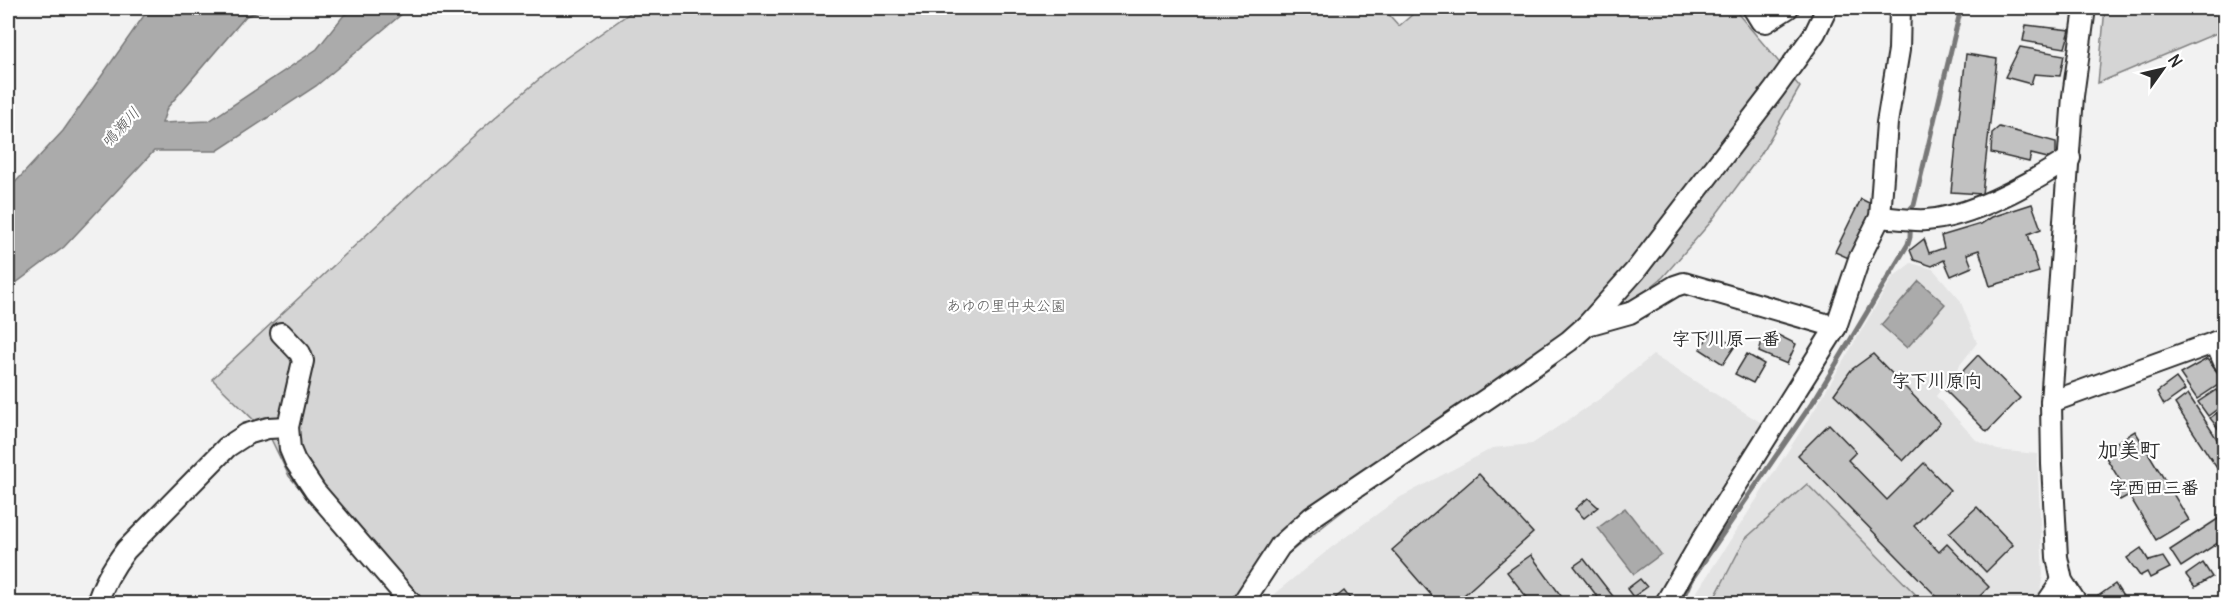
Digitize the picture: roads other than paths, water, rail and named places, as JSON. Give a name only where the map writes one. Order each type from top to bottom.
[{"type":"street","points":[[1753,8],[1761,21],[1766,22],[1788,8]]},
{"type":"street","points":[[1242,603],[1280,546],[1312,517],[1494,394],[1569,341],[1587,325],[1636,270],[1774,90],[1815,33],[1827,8]]},
{"type":"street","points":[[1665,603],[1705,535],[1836,327],[1859,259],[1890,218],[1887,123],[1899,50],[1900,8]]},
{"type":"street","points":[[2077,603],[2062,581],[2057,557],[2051,402],[2073,96],[2085,8]]},
{"type":"street","points":[[1890,218],[1922,220],[1941,218],[1986,202],[2041,176],[2070,158]]},
{"type":"street","points":[[1587,325],[1630,313],[1684,283],[1836,327]]},
{"type":"street","points":[[281,333],[300,353],[303,361],[288,427],[290,449],[307,480],[412,603]]},
{"type":"street","points":[[2051,402],[2220,340],[2224,362]]},
{"type":"street","points":[[97,603],[102,587],[126,549],[227,447],[247,434],[268,428],[288,427]]},
{"type":"street","points":[[2046,603],[2062,581]]},
{"type":"water","name":"鳴瀬川","points":[[156,8],[270,8],[246,16],[167,108],[162,123],[209,121],[317,49],[344,15],[358,8],[409,8],[316,86],[217,151],[154,151],[64,247],[8,289],[8,190],[63,131],[145,14]]},
{"type":"water","points":[[1919,281],[1945,304],[1907,348],[1881,325]]},
{"type":"water","points":[[1625,508],[1661,554],[1634,574],[1598,528]]},
{"type":"waterway","points":[[1680,604],[1691,580],[1815,399],[1908,244],[1911,208],[1914,205],[1961,8]]},
{"type":"district","name":"字下川原一番","points":[[1726,339]]},
{"type":"district","name":"字下川原向","points":[[1937,381]]},
{"type":"district","name":"加美町","points":[[2129,450]]},
{"type":"district","name":"字西田三番","points":[[2154,488]]},
{"type":"park label","name":"あゆの里中央公園","points":[[1006,306]]}]
